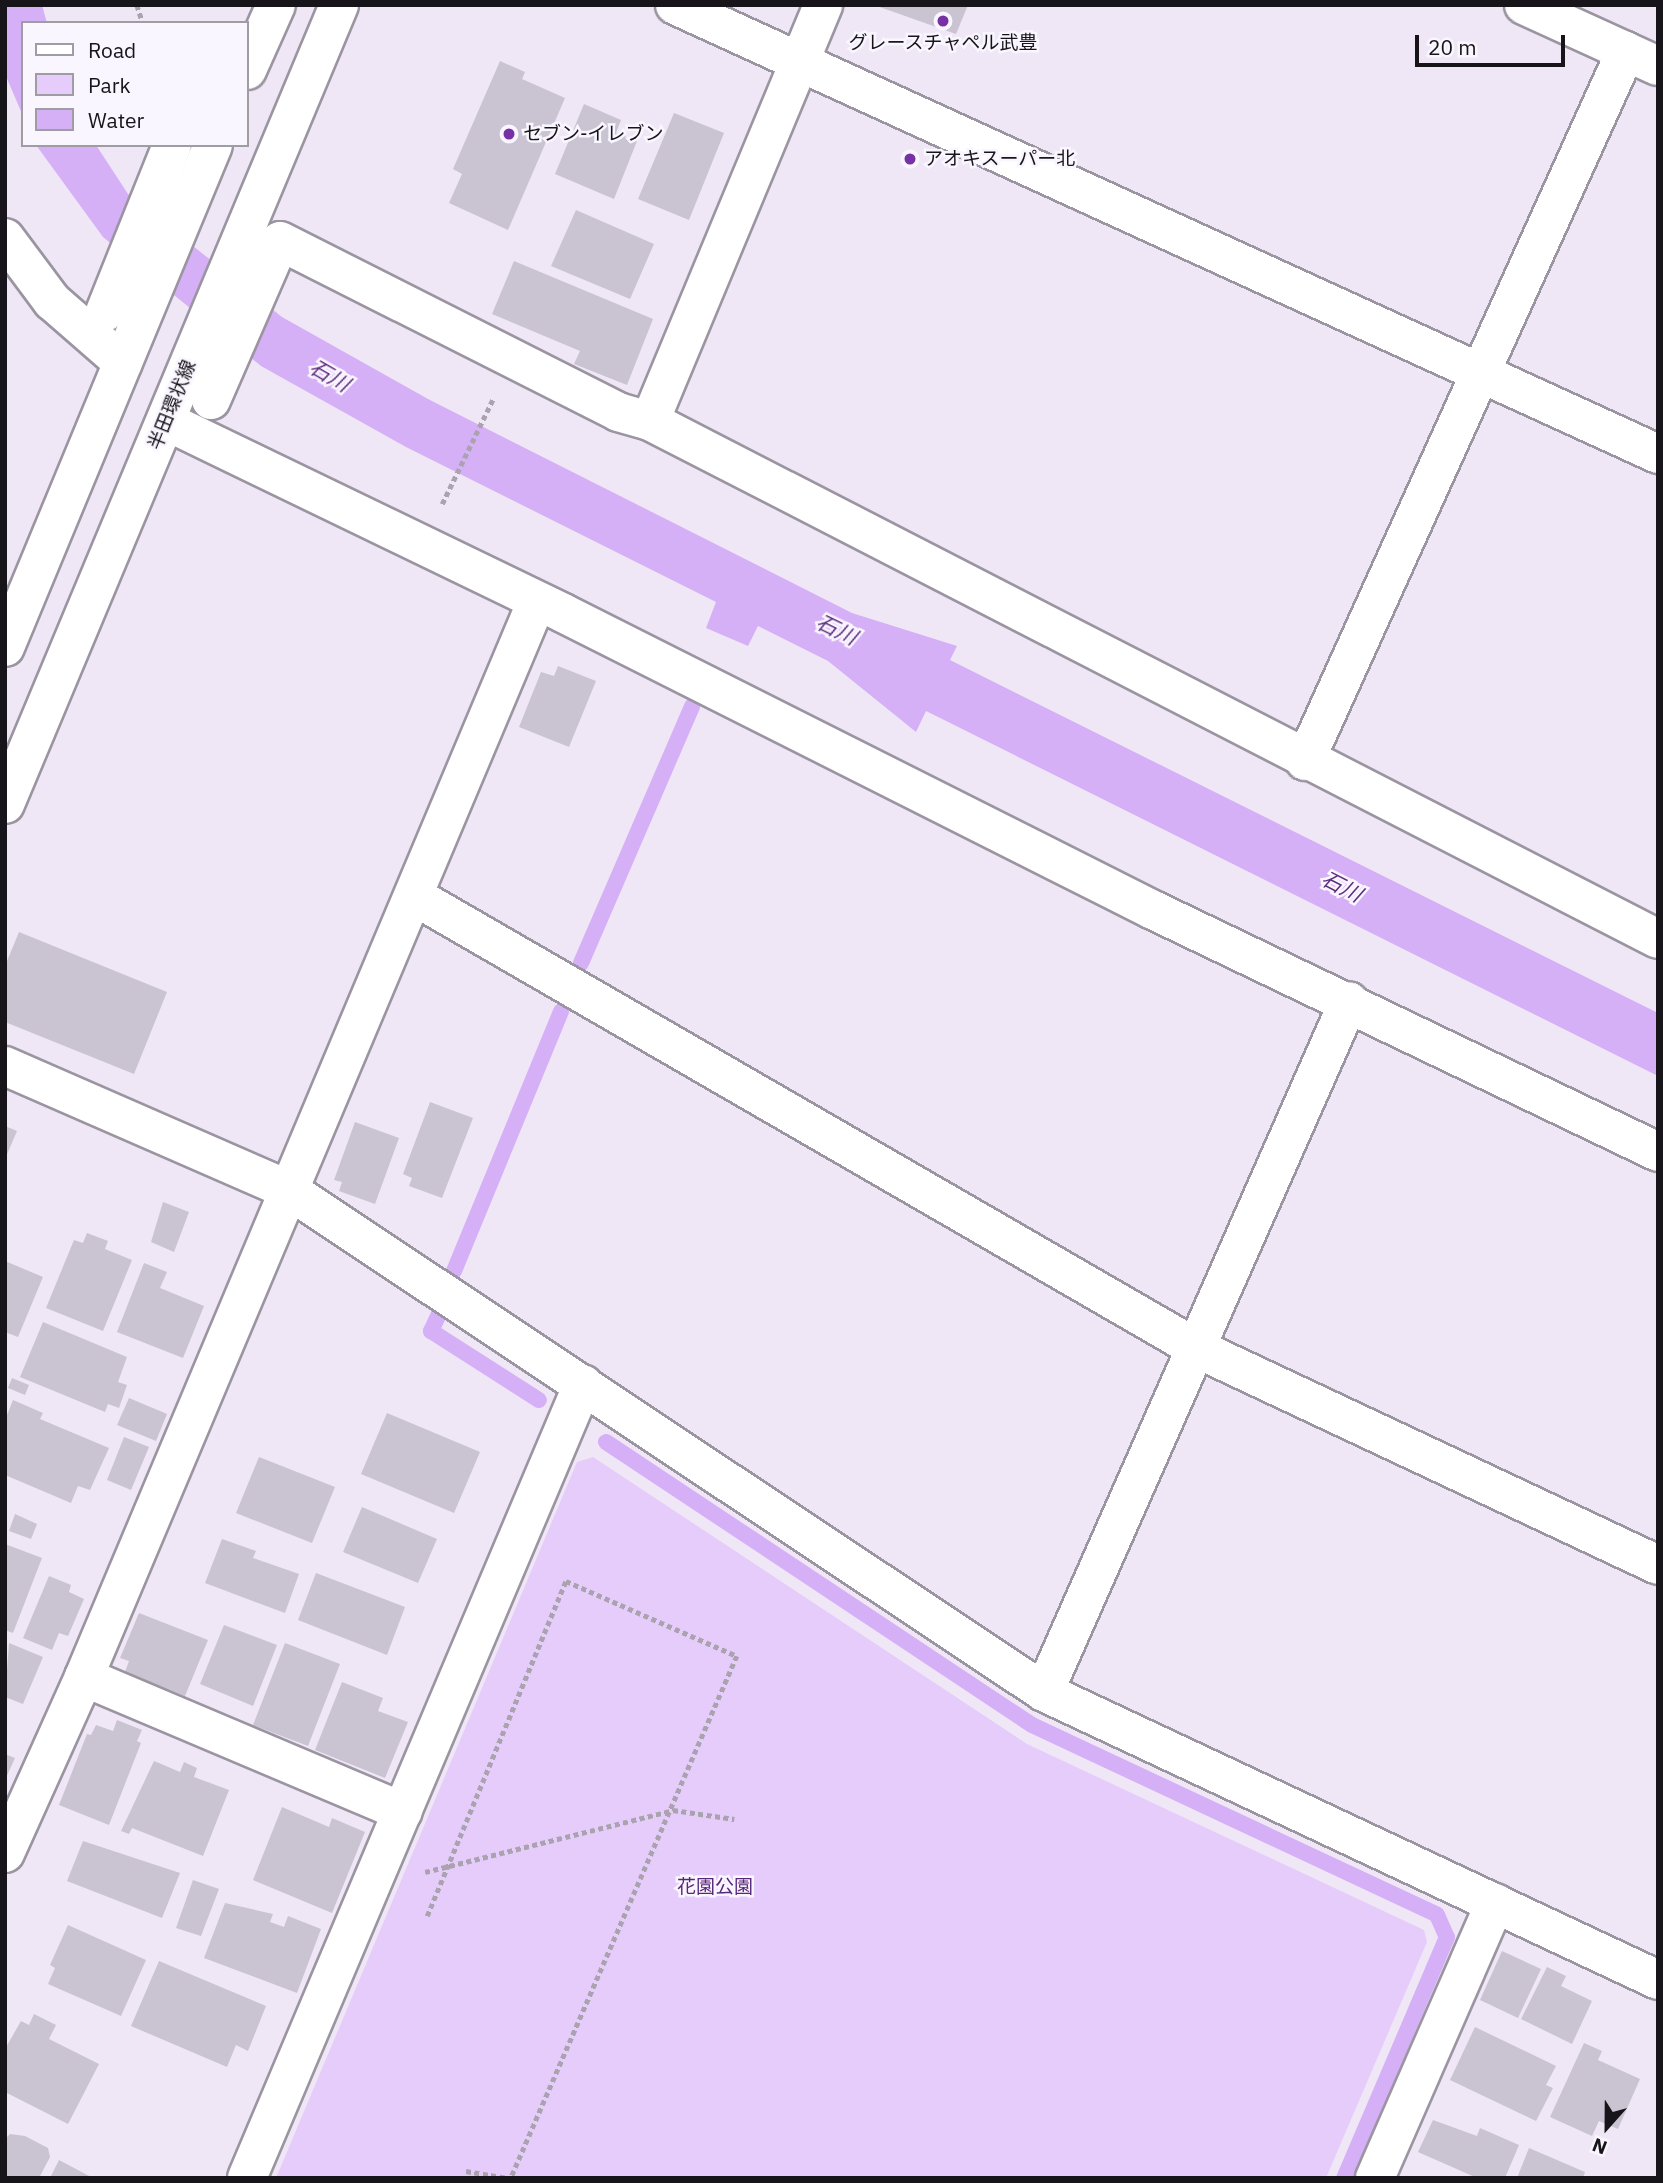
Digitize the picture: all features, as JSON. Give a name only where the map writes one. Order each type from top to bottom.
[{"type":"street","points":[[248,68],[276,5]]},
{"type":"street","name":"半田環状線","points":[[5,804],[166,421],[196,392],[244,227],[339,5]]},
{"type":"street","points":[[675,5],[1658,454]]},
{"type":"street","points":[[650,421],[823,5]]},
{"type":"street","points":[[1305,761],[1479,372],[1642,59],[1524,5]]},
{"type":"street","points":[[105,313],[171,147]]},
{"type":"street","points":[[5,647],[212,147]]},
{"type":"street","points":[[5,238],[52,301],[128,352]]},
{"type":"street","points":[[196,392],[280,241],[618,412],[650,421],[1305,761],[1658,939]]},
{"type":"street","points":[[166,421],[537,601],[1153,910],[1349,1001],[1658,1152]]},
{"type":"street","points":[[5,1853],[84,1677],[287,1189],[414,896],[537,601]]},
{"type":"street","points":[[414,896],[1196,1349],[1658,1565]]},
{"type":"street","points":[[1044,1692],[1349,1001]]},
{"type":"street","points":[[5,1066],[287,1189],[1044,1692],[1658,1980]]},
{"type":"street","points":[[247,2178],[583,1384]]},
{"type":"street","points":[[84,1677],[403,1812]]},
{"type":"street","points":[[1375,2178],[1495,1903]]},
{"type":"path","points":[[439,509],[496,393]]},
{"type":"path","points":[[427,1916],[566,1581],[737,1656],[673,1810],[509,2178],[466,2171]]},
{"type":"path","points":[[413,1876],[673,1810],[734,1819]]},
{"type":"green space","name":"花園公園","points":[[593,1457],[1027,1744],[1424,1930],[1427,1942],[1326,2178],[276,2178],[577,1462]]},
{"type":"water","points":[[5,5],[42,5],[46,21],[21,21],[21,111],[5,74]]},
{"type":"water","name":"石川","points":[[37,147],[97,147],[128,194],[282,317],[428,399],[852,613],[957,646],[950,660],[1658,1013],[1658,1076],[926,711],[916,732],[828,661],[758,626],[748,646],[706,628],[716,602],[406,447],[261,366],[103,237]]},
{"type":"building","name":"グレースチャペル武豊","points":[[874,5],[968,5],[956,34]]},
{"type":"building","name":"セブン-イレブン","points":[[500,61],[525,72],[522,79],[565,98],[508,230],[449,203],[462,174],[453,169]]},
{"type":"building","points":[[584,104],[621,120],[616,133],[637,141],[614,199],[555,174]]},
{"type":"building","points":[[674,113],[724,133],[689,220],[638,199]]},
{"type":"building","points":[[576,210],[654,244],[630,299],[551,266]]},
{"type":"building","points":[[514,261],[653,319],[627,385],[574,364],[580,351],[492,314]]},
{"type":"building","points":[[558,666],[596,681],[569,747],[519,727],[541,672],[554,676]]},
{"type":"building","points":[[19,932],[167,992],[134,1074],[5,1022],[5,966]]},
{"type":"building","points":[[430,1102],[473,1118],[442,1198],[409,1186],[412,1178],[403,1174]]},
{"type":"building","points":[[355,1122],[399,1138],[375,1204],[339,1191],[342,1182],[334,1180]]},
{"type":"building","points":[[5,1126],[17,1131],[5,1159]]},
{"type":"building","points":[[163,1202],[189,1212],[174,1252],[151,1242]]},
{"type":"building","points":[[87,1233],[108,1241],[105,1249],[132,1260],[103,1331],[46,1308],[74,1240],[83,1243]]},
{"type":"building","points":[[5,1261],[43,1277],[18,1337],[5,1332]]},
{"type":"building","points":[[144,1263],[167,1272],[160,1288],[204,1306],[183,1358],[117,1332]]},
{"type":"building","points":[[43,1322],[127,1357],[118,1382],[127,1385],[119,1408],[108,1404],[105,1412],[20,1377]]},
{"type":"building","points":[[12,1378],[29,1385],[25,1395],[8,1388]]},
{"type":"building","points":[[129,1398],[167,1414],[156,1441],[117,1425]]},
{"type":"building","points":[[13,1400],[43,1413],[40,1419],[109,1448],[90,1490],[78,1486],[71,1503],[5,1475],[5,1420]]},
{"type":"building","points":[[387,1413],[480,1452],[454,1513],[361,1474]]},
{"type":"building","points":[[124,1437],[149,1447],[131,1490],[107,1480]]},
{"type":"building","points":[[259,1457],[335,1487],[312,1543],[236,1513]]},
{"type":"building","points":[[362,1507],[437,1539],[418,1583],[343,1552]]},
{"type":"building","points":[[15,1514],[37,1524],[31,1539],[9,1531]]},
{"type":"building","points":[[222,1539],[256,1551],[253,1558],[299,1574],[285,1613],[205,1583]]},
{"type":"building","points":[[5,1544],[42,1558],[13,1633],[5,1630]]},
{"type":"building","points":[[316,1573],[405,1607],[387,1655],[298,1620]]},
{"type":"building","points":[[49,1576],[71,1585],[69,1592],[84,1599],[68,1636],[59,1633],[52,1650],[23,1638]]},
{"type":"building","points":[[139,1613],[208,1640],[185,1696],[125,1672],[129,1661],[120,1658]]},
{"type":"building","points":[[224,1625],[277,1645],[253,1706],[200,1684]]},
{"type":"building","points":[[9,1643],[43,1657],[23,1704],[5,1697]]},
{"type":"building","points":[[285,1643],[340,1664],[308,1746],[253,1725]]},
{"type":"building","points":[[342,1682],[383,1698],[378,1711],[408,1722],[385,1778],[315,1750]]},
{"type":"building","points":[[117,1720],[142,1730],[137,1741],[141,1743],[109,1825],[59,1805],[87,1734],[91,1735],[96,1725],[113,1731]]},
{"type":"building","points":[[5,1754],[15,1758],[5,1780]]},
{"type":"building","points":[[154,1761],[180,1772],[184,1762],[197,1768],[194,1777],[229,1790],[203,1856],[132,1828],[129,1834],[121,1831]]},
{"type":"building","points":[[282,1807],[329,1827],[332,1818],[365,1832],[332,1913],[253,1880]]},
{"type":"building","points":[[83,1841],[180,1873],[162,1918],[67,1881]]},
{"type":"building","points":[[193,1880],[219,1889],[201,1936],[176,1928]]},
{"type":"building","points":[[225,1903],[273,1914],[270,1922],[284,1927],[288,1916],[321,1929],[297,1993],[204,1958]]},
{"type":"building","points":[[68,1925],[146,1960],[121,2016],[48,1984],[55,1968],[50,1965]]},
{"type":"building","points":[[1502,1951],[1541,1969],[1518,2018],[1480,2000]]},
{"type":"building","points":[[159,1961],[266,2006],[248,2051],[236,2045],[227,2067],[131,2026]]},
{"type":"building","points":[[1547,1967],[1566,1976],[1561,1986],[1592,2001],[1572,2044],[1521,2019]]},
{"type":"building","points":[[34,2014],[56,2025],[49,2039],[99,2064],[68,2124],[5,2092],[5,2049],[21,2021],[29,2025]]},
{"type":"building","points":[[1475,2027],[1556,2066],[1546,2085],[1553,2088],[1536,2121],[1450,2080]]},
{"type":"building","points":[[1584,2043],[1602,2051],[1598,2060],[1640,2079],[1618,2129],[1599,2121],[1592,2136],[1550,2117]]},
{"type":"building","points":[[1433,2120],[1477,2136],[1480,2128],[1519,2145],[1505,2178],[1477,2178],[1418,2152]]},
{"type":"building","points":[[10,2134],[25,2136],[48,2148],[50,2157],[39,2178],[5,2178],[5,2139]]},
{"type":"building","points":[[1529,2148],[1585,2172],[1583,2178],[1517,2178]]},
{"type":"building","points":[[59,2160],[93,2178],[50,2178]]},
{"type":"waterway","points":[[581,963],[692,706]]},
{"type":"waterway","points":[[454,1271],[561,1011]]},
{"type":"waterway","points":[[439,1314],[431,1331],[539,1400]]},
{"type":"waterway","points":[[606,1442],[1032,1725],[1437,1915],[1447,1937],[1344,2178]]},
{"type":"place","name":"グレースチャペル武豊","points":[[943,21]]},
{"type":"place","name":"セブン-イレブン","points":[[509,134]]},
{"type":"place","name":"アオキスーパー北","points":[[910,159]]}]
